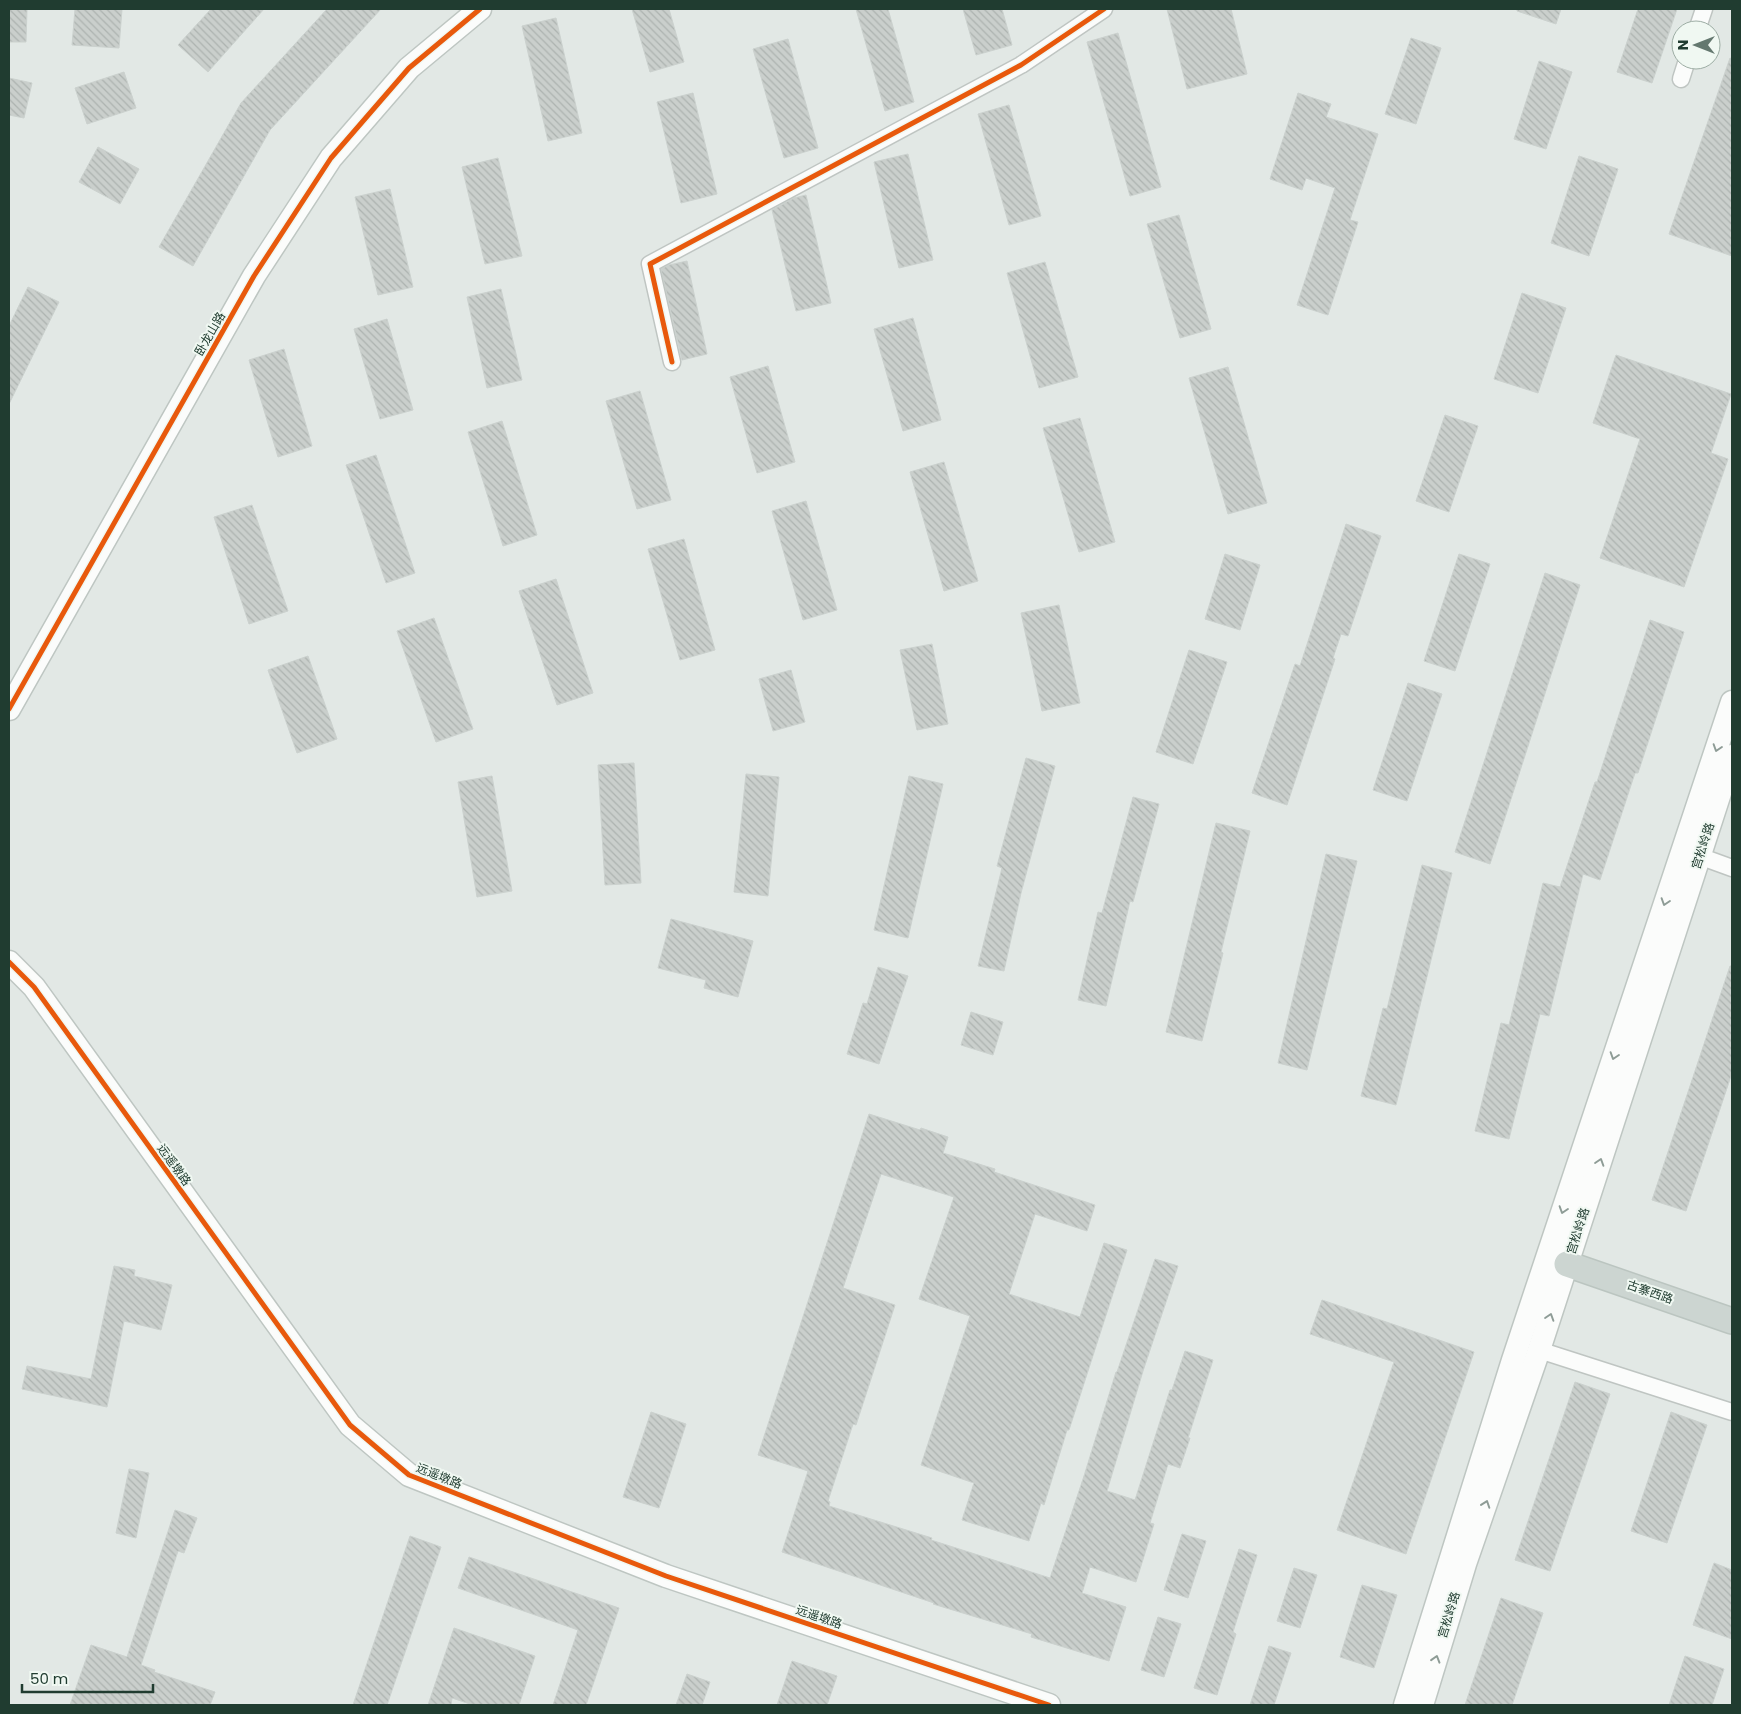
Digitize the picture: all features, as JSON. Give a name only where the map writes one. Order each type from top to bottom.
[{"type":"main road","name":"古寨西路","points":[[1567,1264],[1732,1321]]},
{"type":"street","name":"卧龙山路","points":[[9,709],[254,276],[331,158],[409,68],[480,9]]},
{"type":"street","points":[[672,362],[650,264],[1021,65],[1104,9]]},
{"type":"street","points":[[1681,79],[1684,70]]},
{"type":"street","points":[[1405,1705],[1513,1360],[1732,702]]},
{"type":"street","name":"宫松岭路","points":[[1422,1705],[1465,1564],[1539,1350],[1732,756]]},
{"type":"street","points":[[1699,856],[1732,868]]},
{"type":"street","name":"远遥墩路","points":[[9,962],[34,987],[350,1424],[409,1475],[666,1576],[1049,1705]]},
{"type":"street","points":[[1539,1350],[1732,1412]]},
{"type":"building","points":[[9,9],[27,9],[26,42],[9,42]]},
{"type":"building","points":[[75,9],[122,9],[119,48],[72,45]]},
{"type":"building","points":[[211,9],[264,9],[208,72],[178,45]]},
{"type":"building","points":[[327,9],[381,9],[270,130],[193,266],[159,247],[241,103]]},
{"type":"building","points":[[632,9],[669,9],[684,62],[650,72]]},
{"type":"building","points":[[856,9],[888,9],[914,102],[885,111]]},
{"type":"building","points":[[963,9],[1002,9],[1012,45],[976,55]]},
{"type":"building","points":[[1167,9],[1231,9],[1247,74],[1187,89]]},
{"type":"building","points":[[1517,9],[1561,9],[1556,24],[1517,11]]},
{"type":"building","points":[[1638,9],[1677,9],[1673,20],[1671,20],[1671,27],[1652,83],[1617,72]]},
{"type":"building","points":[[556,18],[582,133],[548,141],[522,26]]},
{"type":"building","points":[[1118,33],[1161,187],[1130,196],[1087,42]]},
{"type":"building","points":[[1411,38],[1441,48],[1416,124],[1385,114]]},
{"type":"building","points":[[788,39],[818,148],[784,158],[753,49]]},
{"type":"building","points":[[1730,58],[1732,59],[1732,256],[1669,234]]},
{"type":"building","points":[[1539,61],[1572,72],[1546,149],[1514,139]]},
{"type":"building","points":[[124,72],[136,108],[87,124],[75,88]]},
{"type":"building","points":[[9,78],[32,83],[24,118],[9,115]]},
{"type":"building","points":[[693,93],[717,194],[681,203],[657,102]]},
{"type":"building","points":[[1298,93],[1331,104],[1326,117],[1378,134],[1350,220],[1358,222],[1328,315],[1297,305],[1335,188],[1306,178],[1302,190],[1270,179]]},
{"type":"building","points":[[1009,105],[1041,216],[1009,225],[978,114]]},
{"type":"building","points":[[98,147],[139,169],[120,204],[79,182]]},
{"type":"building","points":[[908,154],[933,260],[899,268],[874,162]]},
{"type":"building","points":[[1579,156],[1618,169],[1589,256],[1551,243]]},
{"type":"building","points":[[498,158],[522,256],[485,264],[462,167]]},
{"type":"building","points":[[390,189],[413,287],[378,295],[355,197]]},
{"type":"building","points":[[806,195],[831,303],[796,311],[772,210],[794,198]]},
{"type":"building","points":[[1179,215],[1211,329],[1180,338],[1147,224]]},
{"type":"building","points":[[687,261],[707,354],[682,360],[661,269]]},
{"type":"building","points":[[1045,262],[1078,377],[1039,388],[1007,273]]},
{"type":"building","points":[[28,287],[59,302],[9,404],[9,326]]},
{"type":"building","points":[[501,289],[522,380],[487,388],[467,297]]},
{"type":"building","points":[[1522,293],[1566,308],[1538,393],[1494,379]]},
{"type":"building","points":[[913,318],[941,420],[903,431],[874,329]]},
{"type":"building","points":[[387,319],[413,410],[380,419],[354,329]]},
{"type":"building","points":[[284,349],[312,446],[278,457],[249,360]]},
{"type":"building","points":[[1616,355],[1731,394],[1711,453],[1728,459],[1684,587],[1600,558],[1640,439],[1593,423]]},
{"type":"building","points":[[768,366],[795,462],[757,473],[730,377]]},
{"type":"building","points":[[1228,367],[1267,503],[1228,514],[1189,378]]},
{"type":"building","points":[[640,391],[671,500],[637,509],[606,401]]},
{"type":"building","points":[[1445,415],[1478,426],[1449,512],[1416,501]]},
{"type":"building","points":[[1080,418],[1115,542],[1079,552],[1043,428]]},
{"type":"building","points":[[502,421],[537,535],[503,546],[468,432]]},
{"type":"building","points":[[376,455],[415,573],[386,583],[346,465]]},
{"type":"building","points":[[944,462],[978,581],[944,591],[910,472]]},
{"type":"building","points":[[806,501],[837,610],[803,620],[772,511]]},
{"type":"building","points":[[252,505],[288,611],[249,624],[214,517]]},
{"type":"building","points":[[1346,524],[1381,536],[1348,636],[1341,634],[1333,658],[1335,659],[1287,805],[1252,793],[1295,664],[1300,666]]},
{"type":"building","points":[[684,539],[715,650],[680,660],[648,549]]},
{"type":"building","points":[[1225,554],[1260,565],[1240,630],[1205,619]]},
{"type":"building","points":[[1459,554],[1490,564],[1455,671],[1424,661]]},
{"type":"building","points":[[1545,573],[1580,585],[1490,864],[1455,852]]},
{"type":"building","points":[[556,579],[593,693],[557,705],[519,591]]},
{"type":"building","points":[[1059,605],[1080,703],[1042,711],[1021,613]]},
{"type":"building","points":[[434,618],[473,729],[436,742],[397,631]]},
{"type":"building","points":[[1650,620],[1684,632],[1638,773],[1635,773],[1600,880],[1583,874],[1549,1016],[1540,1014],[1509,1139],[1475,1131],[1501,1023],[1509,1025],[1543,883],[1560,887],[1595,782],[1597,782]]},
{"type":"building","points":[[932,644],[948,724],[917,730],[900,650]]},
{"type":"building","points":[[1189,650],[1227,662],[1193,764],[1156,752]]},
{"type":"building","points":[[308,656],[337,739],[297,753],[268,670]]},
{"type":"building","points":[[791,670],[805,722],[773,731],[759,679]]},
{"type":"building","points":[[1408,683],[1442,694],[1407,801],[1373,790]]},
{"type":"building","points":[[1026,758],[1055,766],[1021,893],[1004,971],[978,966],[1002,868],[997,866]]},
{"type":"building","points":[[634,763],[641,883],[605,885],[598,765]]},
{"type":"building","points":[[746,774],[779,777],[768,896],[734,892]]},
{"type":"building","points":[[492,776],[512,891],[477,897],[458,782]]},
{"type":"building","points":[[909,776],[943,784],[908,938],[874,930]]},
{"type":"building","points":[[1133,797],[1159,804],[1133,902],[1130,901],[1106,1006],[1078,1000],[1098,912],[1102,913]]},
{"type":"building","points":[[1216,823],[1250,831],[1202,1041],[1166,1032]]},
{"type":"building","points":[[1326,854],[1357,861],[1307,1070],[1278,1063]]},
{"type":"building","points":[[1422,865],[1452,873],[1396,1105],[1361,1096],[1383,1008],[1387,1009]]},
{"type":"building","points":[[671,919],[753,941],[738,997],[704,988],[706,980],[658,968]]},
{"type":"building","points":[[1730,966],[1732,966],[1732,1073],[1686,1211],[1652,1200]]},
{"type":"building","points":[[878,967],[908,976],[879,1064],[847,1054],[863,1003],[867,1004]]},
{"type":"building","points":[[971,1012],[1003,1022],[993,1055],[961,1045]]},
{"type":"building","points":[[869,1114],[948,1137],[943,1153],[995,1169],[994,1172],[1095,1205],[1087,1231],[1035,1214],[1009,1294],[1080,1317],[1104,1243],[1127,1250],[1044,1505],[1041,1503],[1029,1541],[962,1520],[974,1483],[921,1465],[970,1316],[919,1299],[954,1197],[881,1174],[843,1288],[895,1305],[856,1425],[853,1424],[828,1501],[830,1502],[829,1506],[1050,1578],[1116,1372],[1155,1259],[1178,1266],[1143,1371],[1107,1491],[1135,1500],[1170,1390],[1172,1390],[1185,1351],[1213,1360],[1180,1468],[1168,1464],[1150,1523],[1154,1524],[1136,1582],[1090,1567],[1082,1593],[1126,1607],[1109,1661],[1031,1637],[1032,1634],[933,1604],[782,1552],[808,1471],[758,1455]]},
{"type":"building","points":[[114,1266],[135,1270],[134,1276],[172,1285],[161,1330],[124,1321],[107,1407],[22,1389],[27,1366],[91,1379]]},
{"type":"building","points":[[1322,1300],[1474,1352],[1406,1554],[1337,1530],[1394,1362],[1310,1334]]},
{"type":"building","points":[[1575,1382],[1610,1394],[1550,1571],[1515,1560]]},
{"type":"building","points":[[651,1412],[686,1424],[659,1508],[623,1497]]},
{"type":"building","points":[[1671,1412],[1707,1425],[1667,1543],[1631,1531]]},
{"type":"building","points":[[129,1469],[149,1473],[136,1538],[116,1533]]},
{"type":"building","points":[[175,1510],[197,1518],[184,1553],[178,1551],[141,1665],[155,1670],[154,1672],[215,1692],[210,1705],[70,1705],[91,1645],[127,1657]]},
{"type":"building","points":[[1182,1534],[1206,1541],[1188,1598],[1164,1590]]},
{"type":"building","points":[[410,1536],[441,1547],[387,1705],[353,1705]]},
{"type":"building","points":[[1239,1549],[1257,1555],[1233,1632],[1236,1634],[1217,1695],[1194,1688]]},
{"type":"building","points":[[469,1557],[619,1608],[586,1705],[553,1705],[578,1630],[458,1588]]},
{"type":"building","points":[[1714,1563],[1732,1570],[1732,1639],[1693,1625]]},
{"type":"building","points":[[1294,1568],[1317,1575],[1300,1628],[1277,1621]]},
{"type":"building","points":[[1362,1585],[1397,1595],[1374,1668],[1340,1657]]},
{"type":"building","points":[[1501,1598],[1543,1613],[1512,1705],[1465,1705]]},
{"type":"building","points":[[1158,1617],[1181,1624],[1164,1677],[1141,1670]]},
{"type":"building","points":[[454,1628],[535,1656],[519,1705],[473,1705],[452,1698],[451,1705],[428,1705]]},
{"type":"building","points":[[1269,1646],[1291,1653],[1274,1705],[1250,1705]]},
{"type":"building","points":[[1685,1656],[1724,1669],[1712,1705],[1669,1705]]},
{"type":"building","points":[[792,1661],[837,1676],[827,1705],[777,1705]]},
{"type":"building","points":[[687,1674],[710,1682],[702,1705],[676,1705]]},
{"type":"cycle path","points":[[9,709],[254,276],[331,158],[409,68],[480,9]]},
{"type":"cycle path","points":[[672,362],[650,264],[1021,65],[1104,9]]},
{"type":"cycle path","points":[[9,962],[34,987],[350,1425],[409,1475],[666,1576],[1049,1705]]}]
